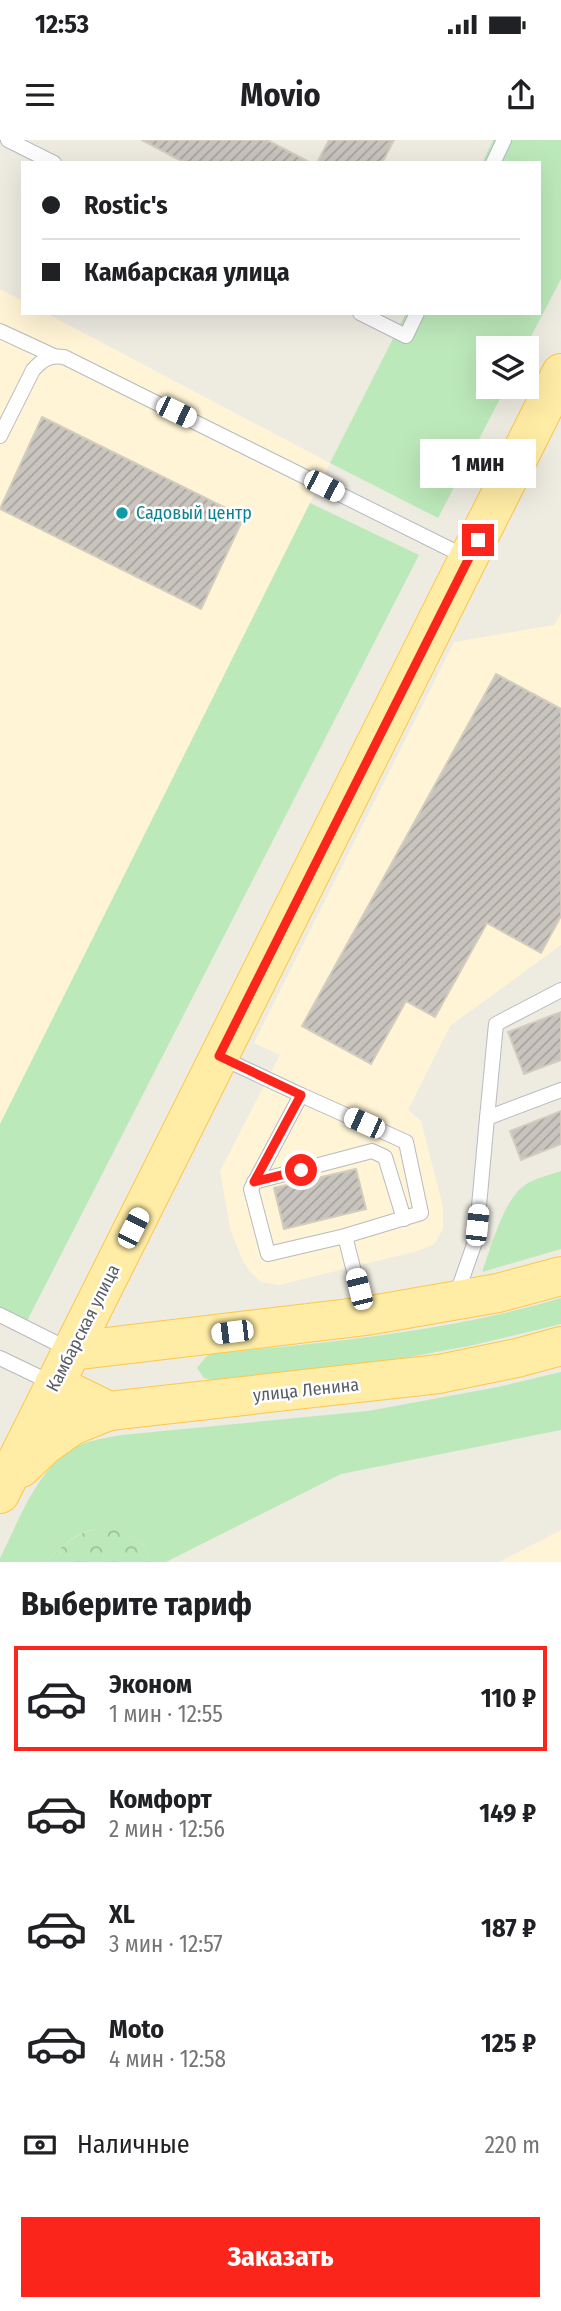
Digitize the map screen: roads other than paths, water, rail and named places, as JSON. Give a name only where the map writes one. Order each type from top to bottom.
[{"type":"main road","name":"Камбарская улица","points":[[3,1488],[561,373]]},
{"type":"main road","points":[[63,1367],[454,1301],[561,1276]]},
{"type":"main road","name":"улица Ленина","points":[[3,1488],[44,1445],[72,1426],[109,1411],[439,1374],[561,1346]]},
{"type":"main road","points":[[63,1367],[109,1411]]},
{"type":"lane","points":[[8,140],[50,161]]},
{"type":"lane","points":[[494,161],[504,140]]},
{"type":"lane","points":[[364,315],[405,336],[416,315]]},
{"type":"lane","points":[[0,331],[52,355],[78,363],[469,558]]},
{"type":"lane","points":[[0,436],[33,370],[52,355]]},
{"type":"lane","points":[[454,1301],[476,1239],[496,1024],[561,990]]},
{"type":"lane","points":[[219,1056],[406,1142],[421,1213],[345,1236],[268,1254],[251,1189],[301,1095]]},
{"type":"lane","points":[[487,1118],[561,1090]]},
{"type":"lane","points":[[254,1182],[372,1151],[385,1157],[404,1219]]},
{"type":"lane","points":[[345,1236],[366,1316]]},
{"type":"lane","points":[[0,1315],[63,1367]]},
{"type":"lane","points":[[0,1358],[63,1367]]},
{"type":"place","name":"Садовый центр","points":[[122,513]]}]
